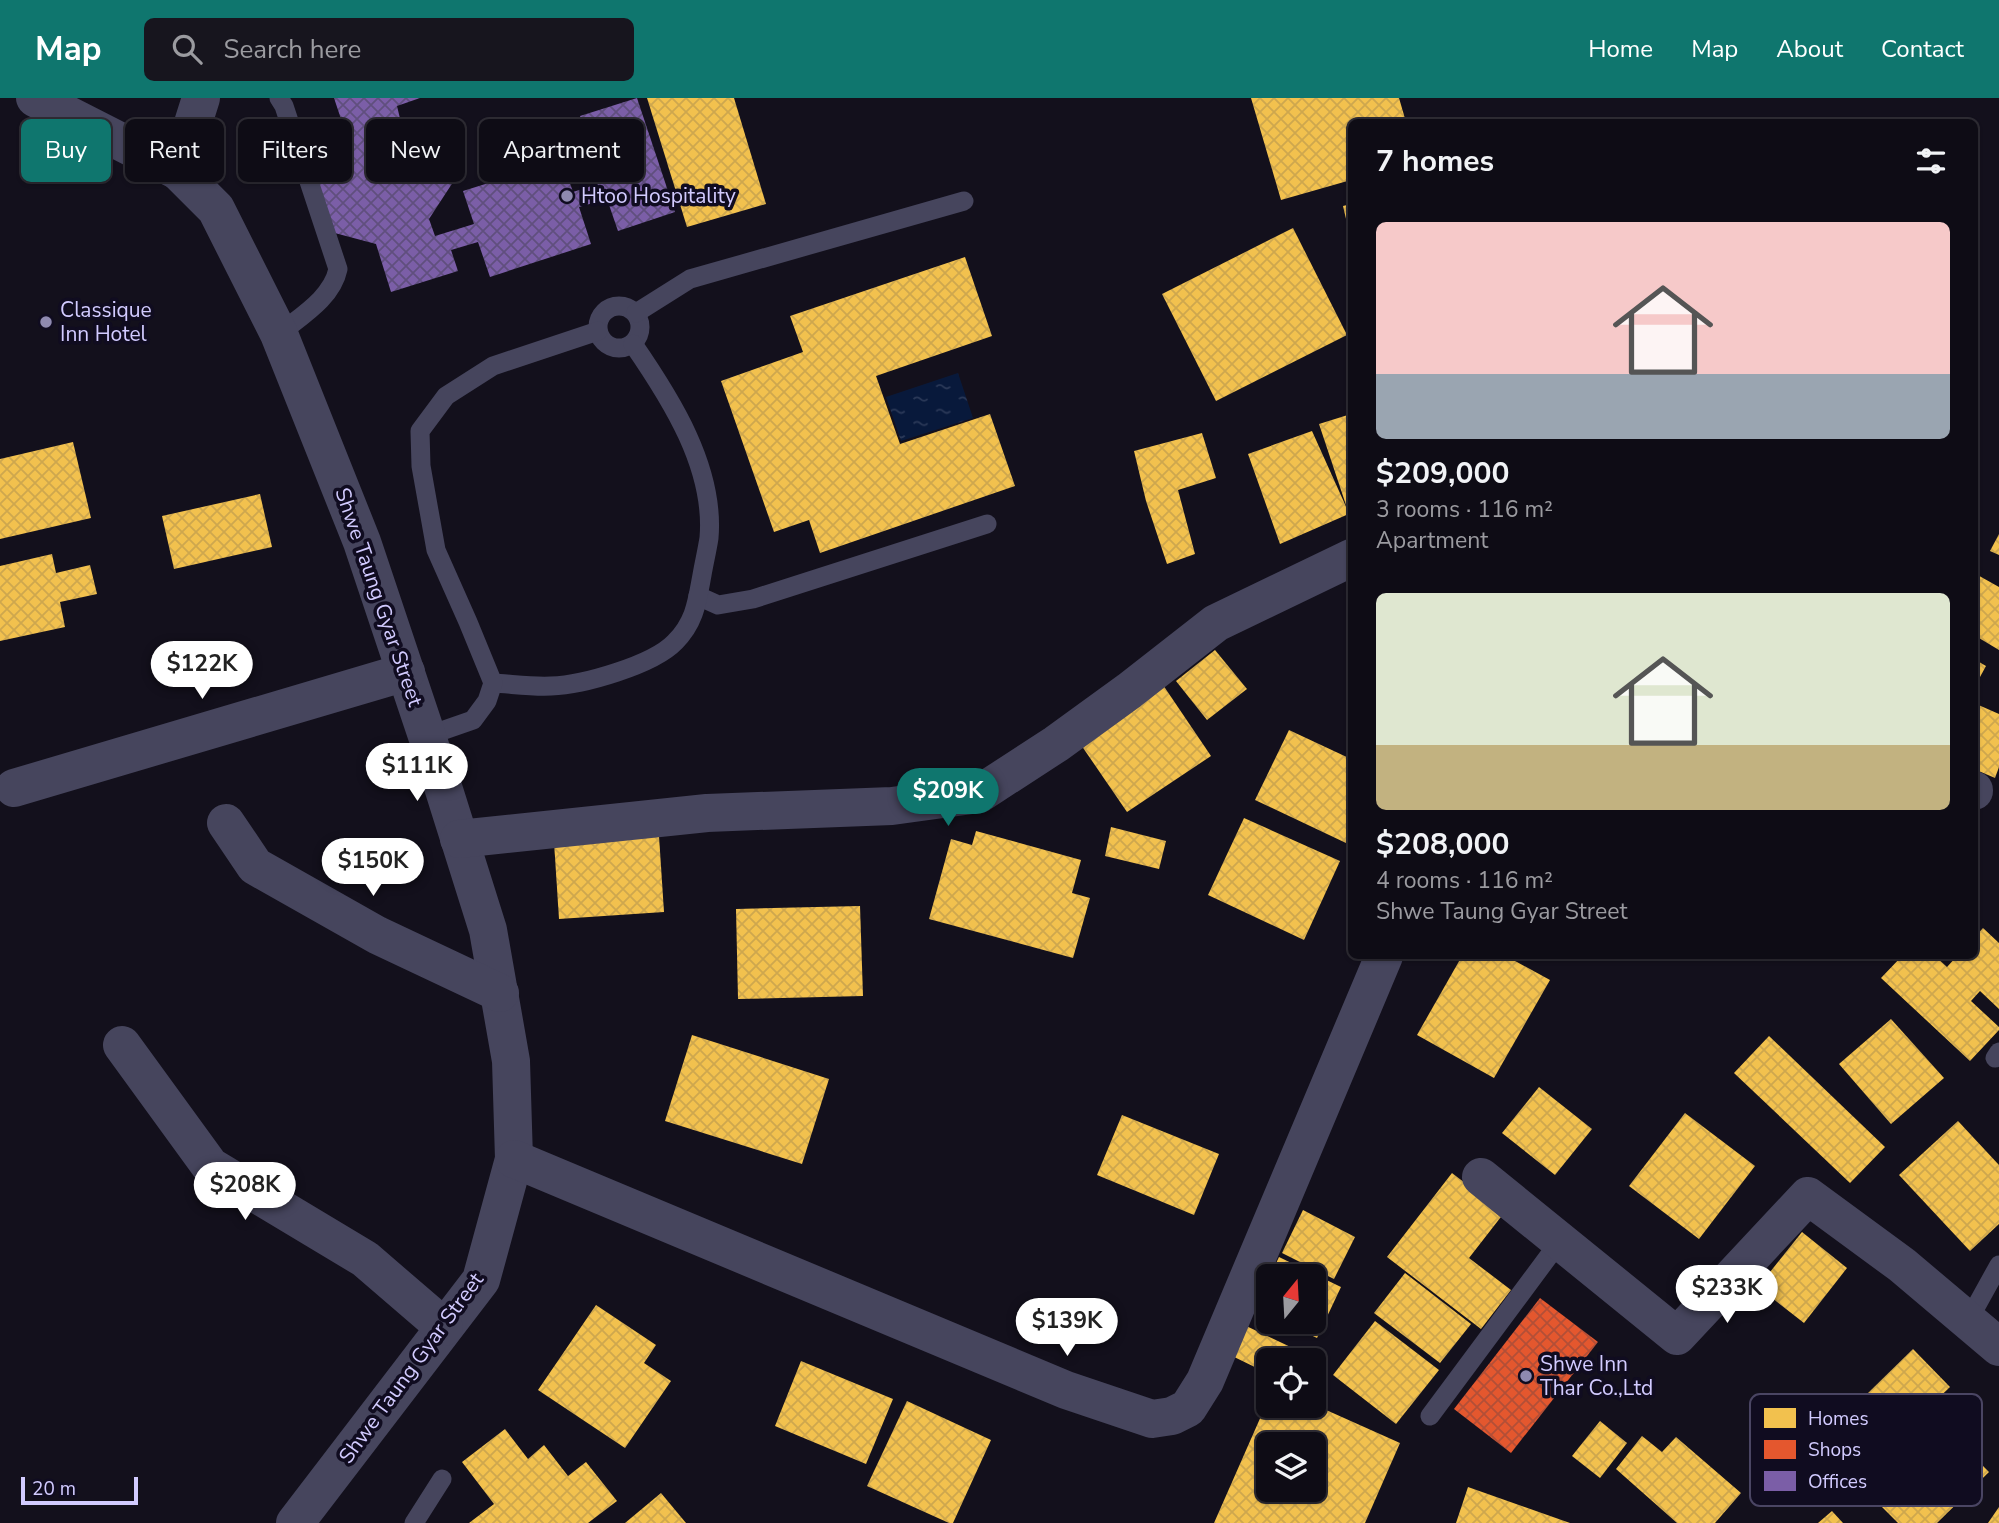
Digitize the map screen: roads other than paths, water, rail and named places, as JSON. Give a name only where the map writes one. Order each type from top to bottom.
[{"type":"street","name":"Shwe Taung Gyar Street","points":[[35,98],[125,143]]},
{"type":"street","points":[[194,119],[201,98]]},
{"type":"street","name":"Shwe Taung Gyar Street","points":[[189,182],[215,209],[279,334],[362,542],[428,736],[488,930],[511,1061],[514,1159],[481,1280],[295,1523]]},
{"type":"street","points":[[459,839],[707,813],[892,806],[979,794],[1087,721],[1216,623],[1348,559]]},
{"type":"street","points":[[15,788],[406,672]]},
{"type":"street","points":[[226,822],[255,866],[377,935],[500,993]]},
{"type":"street","points":[[514,1159],[1066,1390],[1152,1419],[1172,1416],[1188,1408],[1206,1381],[1383,959]]},
{"type":"street","points":[[122,1045],[210,1166],[365,1259],[444,1327]]},
{"type":"street","points":[[1482,1177],[1677,1336],[1808,1196],[1902,1265],[1999,1347]]},
{"type":"lane","points":[[279,98],[284,106],[338,269],[336,280],[324,296],[279,334]]},
{"type":"lane","points":[[636,313],[690,279],[964,201]]},
{"type":"lane","points":[[615,306],[626,307],[636,313],[640,323],[639,335],[633,344],[623,349],[612,348],[602,341],[598,320],[605,310],[615,306]]},
{"type":"lane","points":[[428,736],[473,720],[487,701],[493,683],[436,550],[421,466],[420,430],[446,396],[493,366],[598,331]]},
{"type":"lane","points":[[493,683],[553,686],[603,676],[643,663],[674,643],[694,618],[709,537],[708,503],[693,446],[666,391],[633,344]]},
{"type":"lane","points":[[698,596],[718,605],[753,599],[987,524]]},
{"type":"lane","points":[[1430,1416],[1560,1241]]},
{"type":"lane","points":[[1968,1321],[1999,1265]]},
{"type":"lane","points":[[414,1523],[442,1479]]},
{"type":"water","points":[[958,373],[973,418],[901,441],[886,397]]},
{"type":"place","name":"Htoo Hospitality","points":[[567,196]]},
{"type":"place","name":"Classique Inn Hotel","points":[[46,322]]},
{"type":"place","name":"Shwe Inn Thar Co.,Ltd","points":[[1526,1376]]}]
